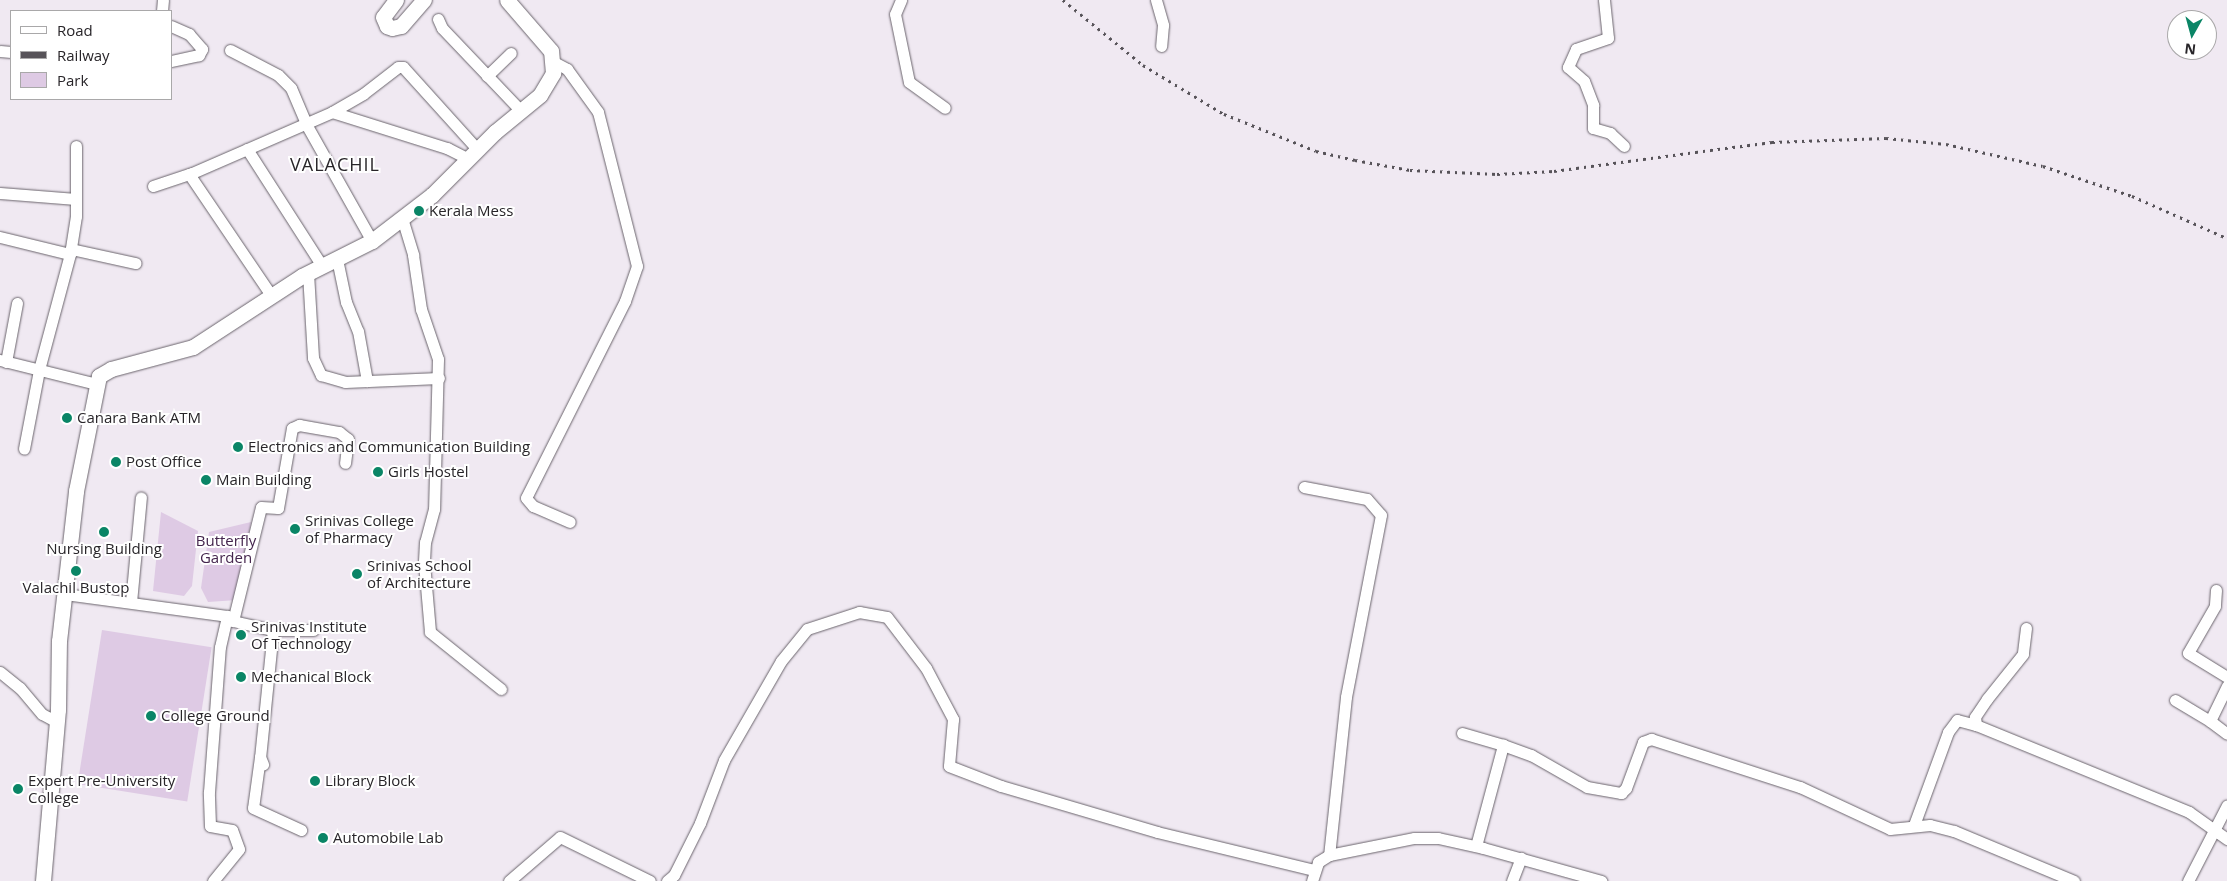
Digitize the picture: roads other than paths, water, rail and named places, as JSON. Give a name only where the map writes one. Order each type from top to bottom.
[{"type":"main road","points":[[396,0],[383,17],[387,26],[392,28],[401,26],[424,0]]},
{"type":"main road","points":[[43,881],[57,722],[59,641],[76,491],[99,376],[111,369],[193,347],[271,295],[308,273],[372,241],[402,218],[521,111],[547,85],[554,62],[551,51],[507,0]]},
{"type":"street","points":[[901,0],[895,14],[909,82],[945,108]]},
{"type":"street","points":[[1156,0],[1163,25],[1161,46]]},
{"type":"street","points":[[1604,0],[1608,38],[1576,49],[1568,67],[1584,81],[1592,105],[1593,128],[1610,133],[1624,146]]},
{"type":"street","points":[[438,19],[442,28],[521,111]]},
{"type":"street","points":[[172,26],[189,34],[202,49],[199,55],[172,61]]},
{"type":"street","points":[[230,50],[278,75],[291,88],[306,124],[372,241]]},
{"type":"street","points":[[487,76],[512,53]]},
{"type":"street","points":[[554,62],[566,69],[598,112],[637,266],[635,279],[618,317],[526,498],[533,506],[570,522]]},
{"type":"street","points":[[153,186],[189,174],[332,112],[403,67],[473,154]]},
{"type":"street","points":[[332,112],[447,148],[473,154]]},
{"type":"street","points":[[24,449],[39,370],[70,252],[76,199],[76,146]]},
{"type":"street","points":[[247,149],[322,266]]},
{"type":"street","points":[[189,174],[271,295]]},
{"type":"street","points":[[0,193],[76,199]]},
{"type":"street","points":[[402,218],[412,247],[421,309],[436,346],[440,378],[434,509],[425,542],[424,563],[430,632],[501,688]]},
{"type":"street","points":[[0,238],[135,263]]},
{"type":"street","points":[[337,259],[346,302],[358,331],[367,381]]},
{"type":"street","points":[[308,273],[312,344],[317,369],[330,379],[367,381],[440,378]]},
{"type":"street","points":[[17,303],[3,361],[96,384]]},
{"type":"street","points":[[213,881],[239,849],[232,830],[210,826],[209,792],[220,647],[230,619],[261,507],[278,508],[292,428],[299,425],[339,432],[348,439],[345,463]]},
{"type":"street","points":[[1304,487],[1367,499],[1381,515],[1346,697],[1329,855]]},
{"type":"street","points":[[131,602],[141,497]]},
{"type":"street","points":[[2216,590],[2215,606],[2188,653],[2227,677]]},
{"type":"street","points":[[65,594],[131,602],[230,619],[272,630],[313,630]]},
{"type":"street","points":[[668,881],[674,875],[700,823],[724,760],[781,661],[807,630],[859,612],[887,617],[926,668],[953,719],[949,766],[1001,786],[1313,876],[1318,862],[1329,855],[1414,838],[1438,838],[1476,846],[1601,881]]},
{"type":"street","points":[[1976,725],[1975,717],[1986,699],[2023,654],[2026,628]]},
{"type":"street","points":[[272,630],[262,760],[254,808],[301,830]]},
{"type":"street","points":[[0,672],[20,688],[42,714],[57,722]]},
{"type":"street","points":[[2210,722],[2227,686]]},
{"type":"street","points":[[2175,700],[2227,734]]},
{"type":"street","points":[[1914,825],[1948,732],[1957,720],[1976,725],[2189,812],[2227,840]]},
{"type":"street","points":[[1462,733],[1531,755],[1587,787],[1621,793],[1626,788],[1643,742],[1651,739],[1800,787],[1890,830],[1900,831],[1914,825],[1930,825],[1954,831],[2074,881]]},
{"type":"street","points":[[1476,846],[1503,745]]},
{"type":"street","points":[[2188,881],[2227,805]]},
{"type":"street","points":[[510,881],[560,837],[650,881]]},
{"type":"street","points":[[1512,881],[1521,858]]},
{"type":"railway","points":[[1063,0],[1143,65],[1224,114],[1316,151],[1355,160],[1410,170],[1497,174],[1554,171],[1772,142],[1886,138],[1946,144],[2043,166],[2132,196],[2227,238]]},
{"type":"place","name":"Kerala Mess","points":[[419,211]]},
{"type":"place","name":"Canara Bank ATM","points":[[67,418]]},
{"type":"place","name":"Electronics and Communication Building","points":[[238,447]]},
{"type":"place","name":"Post Office","points":[[116,462]]},
{"type":"place","name":"Girls Hostel","points":[[378,472]]},
{"type":"place","name":"Main Building","points":[[206,480]]},
{"type":"place","name":"Srinivas College of Pharmacy","points":[[295,529]]},
{"type":"place","name":"Nursing Building","points":[[104,532]]},
{"type":"place","name":"Valachil Bustop","points":[[76,571]]},
{"type":"place","name":"Srinivas School of Architecture","points":[[357,574]]},
{"type":"place","name":"Srinivas Institute Of Technology","points":[[241,635]]},
{"type":"place","name":"Mechanical Block","points":[[241,677]]},
{"type":"place","name":"College Ground","points":[[151,716]]},
{"type":"place","name":"Library Block","points":[[315,781]]},
{"type":"place","name":"Expert Pre-University College","points":[[18,789]]},
{"type":"place","name":"Automobile Lab","points":[[323,838]]},
{"type":"district","name":"VALACHIL","points":[[335,164]]},
{"type":"park label","name":"Butterfly Garden","points":[[226,548]]}]
